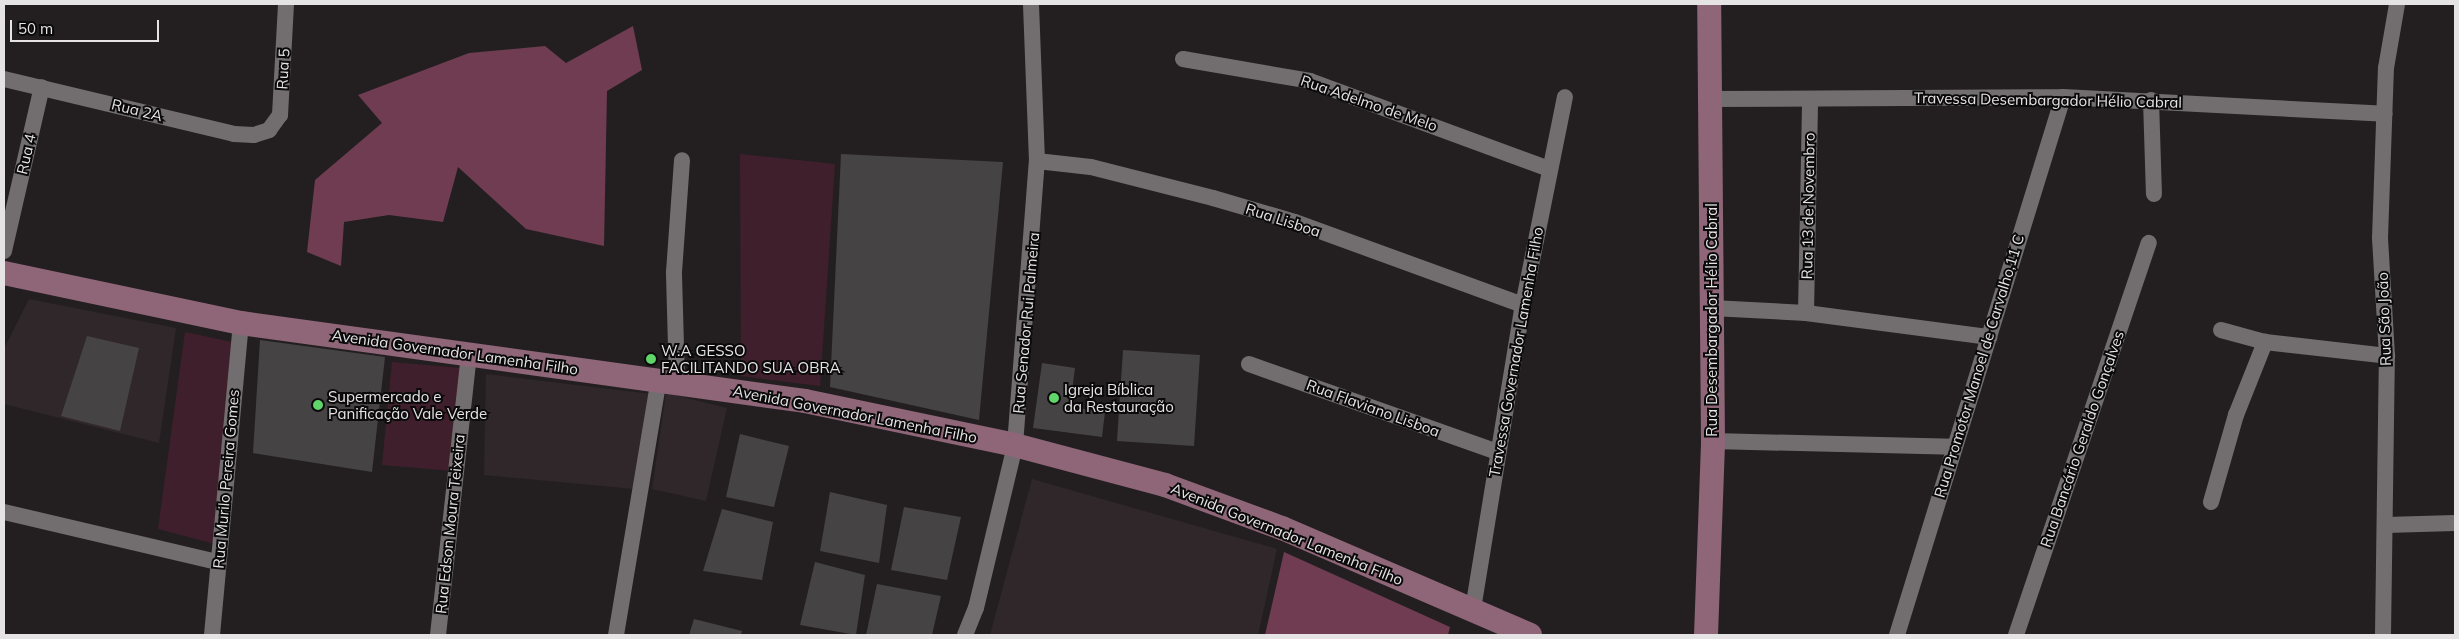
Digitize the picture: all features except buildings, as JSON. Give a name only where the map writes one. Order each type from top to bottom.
[{"type":"street","name":"Rua 5","points":[[270,130],[280,115],[286,4]]},
{"type":"street","name":"Rua Senador Rui Palmeira","points":[[965,635],[976,608],[1015,445],[1037,161],[1031,4]]},
{"type":"street","name":"Rua Desembargador Hélio Cabral","points":[[1706,635],[1713,441],[1709,4]]},
{"type":"street","name":"Rua São João","points":[[2383,635],[2387,356],[2380,238],[2386,68],[2397,4]]},
{"type":"street","name":"Rua Adelmo de Melo","points":[[1183,59],[1310,81],[1549,168]]},
{"type":"street","name":"Rua 2A","points":[[4,79],[234,134],[270,130]]},
{"type":"street","name":"Rua 4","points":[[4,251],[42,87]]},
{"type":"street","name":"Travessa Governador Lamenha Filho","points":[[1473,609],[1523,305],[1549,168],[1565,97]]},
{"type":"street","name":"Travessa Desembargador Hélio Cabral","points":[[1710,99],[2062,97],[2151,100],[2385,114]]},
{"type":"street","name":"Rua Promotor Manoel de Carvalho,11 C","points":[[1897,635],[1953,447],[1989,337],[2062,97]]},
{"type":"street","name":"Rua 13 de Novembro","points":[[1806,314],[1810,99]]},
{"type":"street","points":[[2151,100],[2154,194]]},
{"type":"street","points":[[616,632],[668,380],[682,160]]},
{"type":"street","name":"Rua Lisboa","points":[[1037,161],[1091,167],[1213,198],[1295,222],[1523,305]]},
{"type":"street","name":"Rua Bancário Geraldo Gonçalves","points":[[2016,635],[2148,243]]},
{"type":"street","name":"Avenida Governador Lamenha Filho","points":[[4,273],[241,323],[668,380],[805,401],[1015,445],[1165,484],[1473,609],[1530,635]]},
{"type":"street","points":[[1712,308],[1806,314],[1989,337]]},
{"type":"street","name":"Rua Murilo Pereira Gomes","points":[[212,635],[241,323]]},
{"type":"street","points":[[2221,330],[2265,342],[2387,356]]},
{"type":"street","points":[[2211,502],[2236,415],[2265,342]]},
{"type":"street","name":"Rua Edson Moura Teixeira","points":[[438,635],[469,354]]},
{"type":"street","name":"Rua Flaviano Lisboa","points":[[1248,364],[1498,452]]},
{"type":"street","points":[[1713,441],[1953,447]]},
{"type":"street","points":[[4,512],[218,562]]},
{"type":"street","points":[[2386,525],[2455,523]]},
{"type":"shaded area","points":[[633,26],[642,70],[607,91],[604,246],[526,229],[458,167],[443,222],[389,215],[344,222],[341,266],[307,252],[315,180],[382,123],[358,95],[469,53],[545,46],[566,63]]},
{"type":"shaded area","points":[[740,154],[835,164],[820,386],[741,376]]},
{"type":"shaded area","points":[[29,299],[176,328],[159,443],[4,404],[4,349]]},
{"type":"shaded area","points":[[185,332],[237,343],[215,544],[158,529]]},
{"type":"shaded area","points":[[392,362],[461,368],[453,471],[382,465]]},
{"type":"shaded area","points":[[486,374],[651,394],[635,489],[484,475]]},
{"type":"shaded area","points":[[666,393],[727,408],[706,501],[652,489]]},
{"type":"shaded area","points":[[1032,479],[1277,549],[1258,635],[990,635]]},
{"type":"shaded area","points":[[1284,552],[1450,627],[1448,635],[1265,635]]},
{"type":"place","name":"W.A GESSO FACILITANDO SUA OBRA","points":[[651,359]]},
{"type":"place","name":"Igreja Bíblica da Restauração","points":[[1054,398]]},
{"type":"place","name":"Supermercado e Panificação Vale Verde","points":[[318,405]]}]
